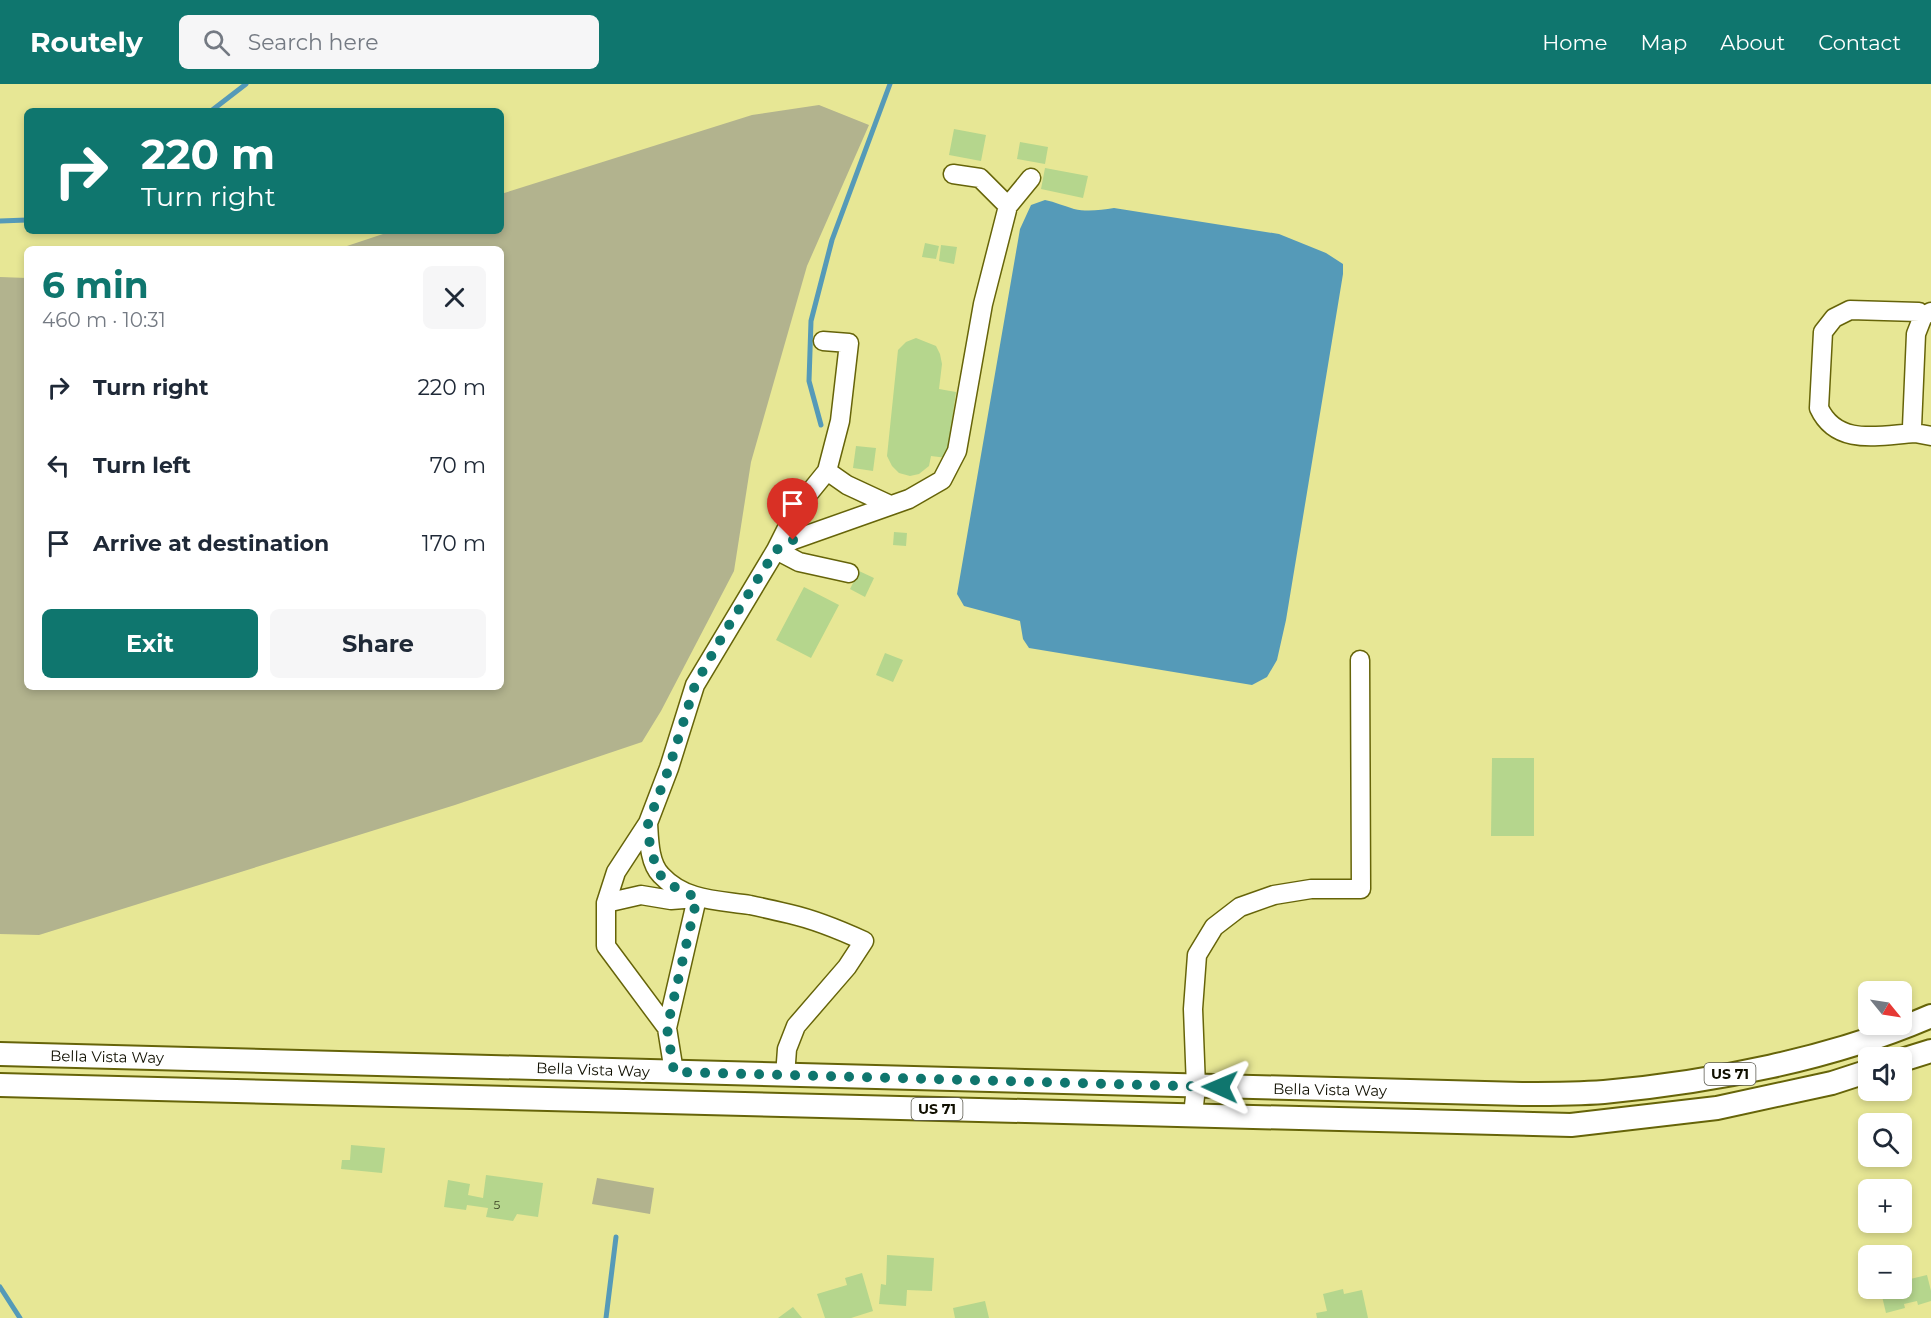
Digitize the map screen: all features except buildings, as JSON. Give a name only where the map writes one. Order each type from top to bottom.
[{"type":"main road","name":"Bella Vista Way","points":[[0,1054],[1522,1094],[1603,1092],[1709,1079],[1821,1054],[1931,1016]]},
{"type":"main road","points":[[1912,1057],[1931,1051]]},
{"type":"main road","name":"Bella Vista Way","points":[[0,1085],[1571,1125],[1717,1108],[1832,1083],[1858,1075]]},
{"type":"street","points":[[953,174],[980,178],[1008,206]]},
{"type":"street","points":[[776,550],[793,540],[909,499],[942,480],[957,451],[983,304],[1008,206],[1031,178]]},
{"type":"street","points":[[1850,310],[1927,314],[1916,334],[1912,428],[1923,434],[1848,435],[1824,420],[1819,408],[1823,332],[1834,318],[1850,310]]},
{"type":"street","points":[[667,1028],[606,945],[606,903],[616,872],[648,823],[669,768],[695,685],[776,550],[797,508],[828,471],[840,421],[849,343],[823,341]]},
{"type":"street","points":[[828,471],[847,485],[890,506]]},
{"type":"street","points":[[776,550],[799,562],[849,573]]},
{"type":"street","points":[[1193,1115],[1196,1087],[1193,1009],[1197,955],[1214,927],[1240,907],[1274,895],[1311,890],[1361,889],[1360,660]]},
{"type":"street","points":[[648,823],[650,848],[659,874],[676,888],[697,898]]},
{"type":"street","points":[[606,903],[641,895],[670,900],[697,898],[794,915],[837,928],[864,941],[847,967],[796,1026],[787,1049],[785,1076]]},
{"type":"street","points":[[674,1072],[667,1028],[697,898]]},
{"type":"green space","points":[[819,105],[869,125],[807,266],[751,462],[734,571],[661,711],[642,742],[455,805],[39,935],[0,934],[0,277],[24,278],[24,690],[504,690],[504,246],[347,246],[383,234],[504,234],[504,193],[752,115]]},
{"type":"green space","points":[[597,1178],[654,1188],[650,1214],[592,1204]]},
{"type":"water","points":[[1045,200],[1079,210],[1114,208],[1279,234],[1326,253],[1343,264],[1286,620],[1277,660],[1267,677],[1252,685],[1029,648],[1023,639],[1020,621],[964,606],[957,594],[1020,229],[1031,205]]},
{"type":"waterway","points":[[215,108],[246,84]]},
{"type":"waterway","points":[[821,425],[809,381],[811,321],[832,240],[890,84]]},
{"type":"waterway","points":[[0,221],[24,220]]},
{"type":"waterway","points":[[606,1318],[616,1237]]},
{"type":"waterway","points":[[0,1287],[20,1318]]},
{"type":"route","points":[[793,540],[776,550],[695,685],[669,768],[648,823],[650,848],[659,874],[676,888],[697,898],[667,1028],[674,1072],[1220,1087]]}]
